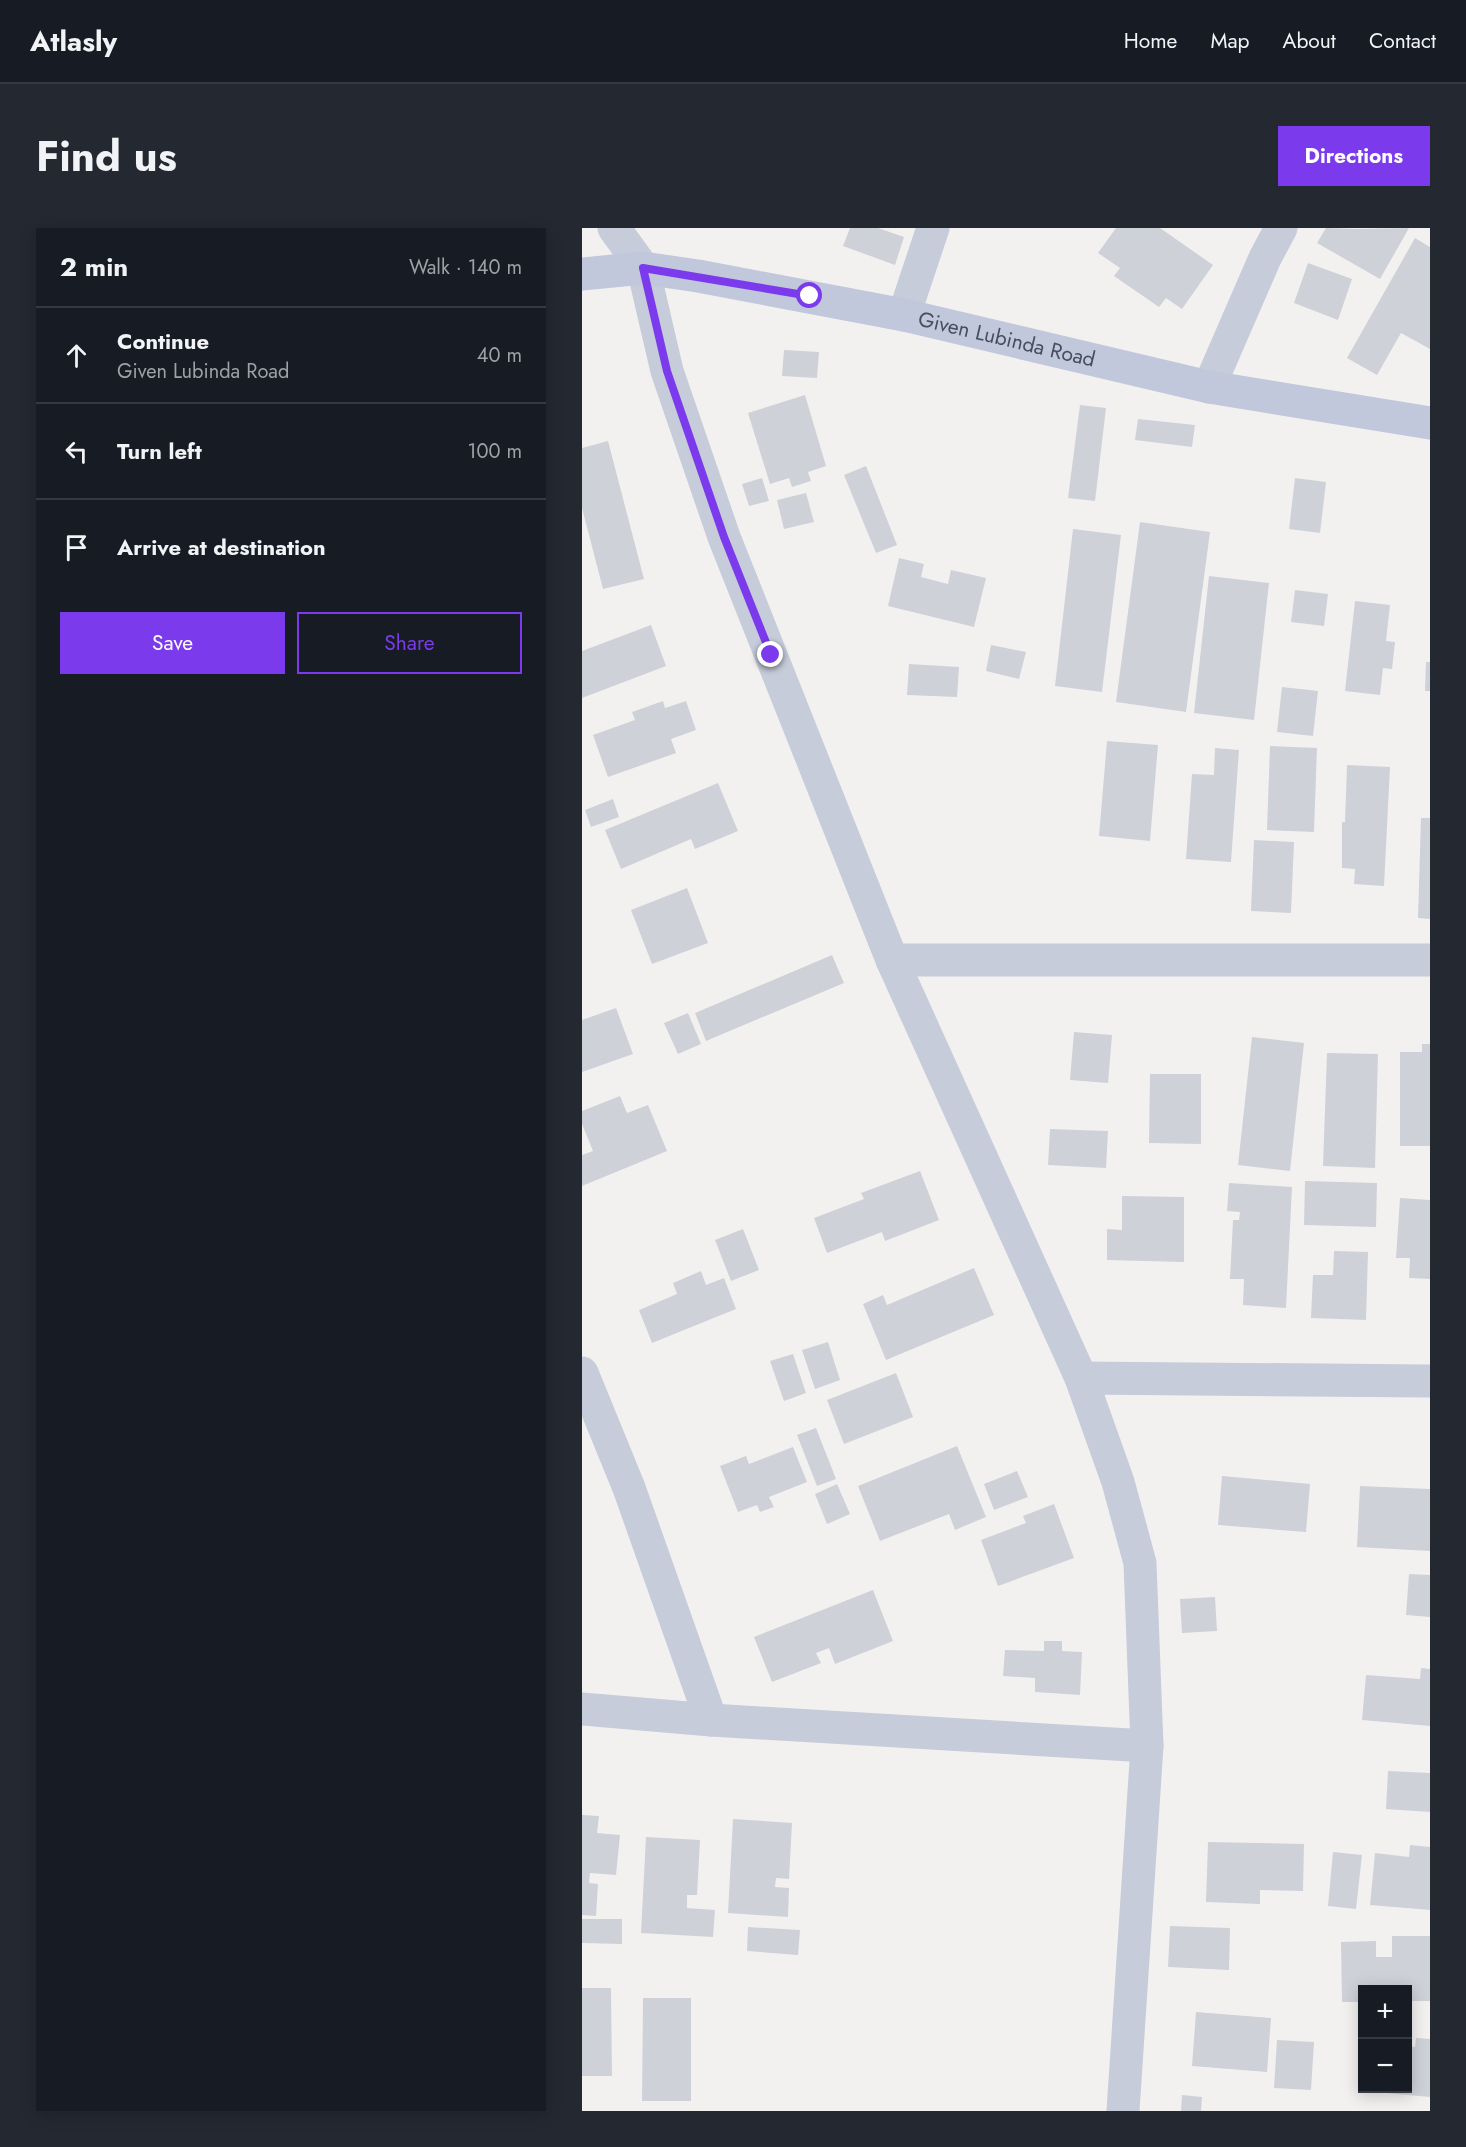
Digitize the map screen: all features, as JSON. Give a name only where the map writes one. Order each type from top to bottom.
[{"type":"street","points":[[614,228],[643,268],[667,371],[724,537],[892,960],[1081,1378],[1118,1482],[1140,1563],[1147,1746],[1123,2111]]},
{"type":"street","points":[[904,315],[933,228]]},
{"type":"street","points":[[1209,387],[1264,258],[1281,228]]},
{"type":"street","name":"Given Lubinda Road","points":[[582,274],[643,268],[904,315],[1209,387],[1430,423]]},
{"type":"street","points":[[892,960],[1430,960]]},
{"type":"street","points":[[582,1372],[629,1488],[711,1720]]},
{"type":"street","points":[[1081,1378],[1430,1381]]},
{"type":"street","points":[[582,1709],[711,1720],[1147,1746]]},
{"type":"building","points":[[850,228],[878,228],[904,237],[895,265],[843,246]]},
{"type":"building","points":[[1116,228],[1160,228],[1213,265],[1182,309],[1166,298],[1159,307],[1114,276],[1120,268],[1098,253]]},
{"type":"building","points":[[1326,228],[1409,228],[1380,279],[1317,243]]},
{"type":"building","points":[[1415,238],[1430,247],[1430,349],[1401,333],[1377,375],[1347,358]]},
{"type":"building","points":[[1308,263],[1352,279],[1338,320],[1294,303]]},
{"type":"building","points":[[784,350],[819,352],[817,378],[782,376]]},
{"type":"building","points":[[805,395],[826,466],[808,472],[811,481],[792,487],[789,478],[770,484],[748,413]]},
{"type":"building","points":[[1080,405],[1106,408],[1095,501],[1068,498]]},
{"type":"building","points":[[1138,419],[1195,425],[1192,447],[1135,440]]},
{"type":"building","points":[[608,441],[644,579],[603,589],[582,508],[582,448]]},
{"type":"building","points":[[866,466],[897,545],[876,553],[844,475]]},
{"type":"building","points":[[762,478],[769,501],[749,506],[742,484]]},
{"type":"building","points":[[1295,478],[1326,482],[1320,533],[1289,529]]},
{"type":"building","points":[[806,493],[814,522],[784,529],[777,500]]},
{"type":"building","points":[[1140,522],[1210,532],[1186,712],[1116,702]]},
{"type":"building","points":[[1073,529],[1121,535],[1102,692],[1055,686]]},
{"type":"building","points":[[899,558],[924,564],[921,577],[948,584],[951,570],[986,578],[974,627],[888,606]]},
{"type":"building","points":[[1209,576],[1269,583],[1254,720],[1194,713]]},
{"type":"building","points":[[1295,590],[1328,594],[1324,626],[1291,622]]},
{"type":"building","points":[[1355,601],[1390,605],[1386,641],[1395,642],[1392,669],[1383,668],[1380,695],[1345,691]]},
{"type":"building","points":[[651,625],[666,666],[582,698],[582,651]]},
{"type":"building","points":[[991,645],[1026,652],[1019,679],[986,671]]},
{"type":"building","points":[[1426,662],[1430,662],[1430,691],[1425,691]]},
{"type":"building","points":[[909,664],[959,667],[957,697],[907,695]]},
{"type":"building","points":[[1282,687],[1318,691],[1313,736],[1277,732]]},
{"type":"building","points":[[663,701],[665,708],[686,701],[696,730],[671,739],[676,753],[608,777],[593,735],[635,720],[632,712]]},
{"type":"building","points":[[1107,741],[1158,745],[1150,841],[1099,836]]},
{"type":"building","points":[[1270,746],[1317,748],[1314,832],[1267,830]]},
{"type":"building","points":[[1215,748],[1239,750],[1231,862],[1186,859],[1192,774],[1214,775]]},
{"type":"building","points":[[1347,765],[1390,767],[1384,886],[1354,884],[1355,869],[1342,868],[1342,822],[1345,822]]},
{"type":"building","points":[[718,783],[738,831],[695,849],[691,839],[621,869],[605,830]]},
{"type":"building","points":[[613,799],[619,817],[591,827],[585,810]]},
{"type":"building","points":[[1421,818],[1430,818],[1430,919],[1418,918]]},
{"type":"building","points":[[1254,840],[1294,842],[1291,913],[1251,911]]},
{"type":"building","points":[[687,888],[708,943],[652,964],[631,910]]},
{"type":"building","points":[[832,955],[844,983],[706,1041],[695,1013]]},
{"type":"building","points":[[616,1008],[633,1054],[582,1072],[582,1020]]},
{"type":"building","points":[[688,1013],[701,1044],[678,1054],[664,1023]]},
{"type":"building","points":[[1074,1032],[1112,1035],[1108,1083],[1070,1080]]},
{"type":"building","points":[[1252,1037],[1304,1043],[1290,1171],[1238,1165]]},
{"type":"building","points":[[1422,1044],[1430,1044],[1430,1146],[1400,1146],[1400,1052],[1422,1052]]},
{"type":"building","points":[[1327,1053],[1378,1054],[1375,1168],[1323,1166]]},
{"type":"building","points":[[1150,1074],[1201,1074],[1201,1144],[1149,1143]]},
{"type":"building","points":[[620,1096],[627,1113],[648,1105],[667,1151],[582,1186],[582,1155],[593,1151],[582,1124],[582,1111]]},
{"type":"building","points":[[1050,1129],[1108,1131],[1106,1168],[1048,1165]]},
{"type":"building","points":[[920,1171],[939,1220],[885,1241],[882,1232],[827,1253],[814,1218],[864,1199],[861,1193]]},
{"type":"building","points":[[1305,1181],[1377,1183],[1376,1227],[1304,1225]]},
{"type":"building","points":[[1229,1183],[1292,1187],[1286,1308],[1243,1305],[1244,1279],[1230,1279],[1233,1220],[1239,1220],[1240,1212],[1227,1211]]},
{"type":"building","points":[[1122,1196],[1184,1197],[1184,1262],[1107,1260],[1107,1229],[1122,1230]]},
{"type":"building","points":[[1400,1198],[1430,1200],[1430,1279],[1409,1278],[1410,1258],[1396,1258]]},
{"type":"building","points":[[743,1229],[759,1270],[731,1281],[715,1240]]},
{"type":"building","points":[[1334,1251],[1368,1252],[1366,1320],[1311,1318],[1313,1275],[1333,1275]]},
{"type":"building","points":[[974,1268],[994,1315],[886,1360],[863,1304],[883,1295],[887,1305]]},
{"type":"building","points":[[701,1271],[706,1285],[724,1278],[736,1309],[652,1343],[639,1310],[677,1294],[673,1283]]},
{"type":"building","points":[[828,1342],[840,1380],[815,1389],[802,1350]]},
{"type":"building","points":[[793,1354],[806,1393],[784,1401],[770,1361]]},
{"type":"building","points":[[896,1373],[913,1417],[844,1444],[827,1400]]},
{"type":"building","points":[[816,1428],[836,1479],[817,1486],[797,1435]]},
{"type":"building","points":[[957,1446],[986,1517],[955,1530],[949,1514],[880,1541],[858,1486]]},
{"type":"building","points":[[793,1447],[807,1482],[769,1497],[774,1507],[760,1512],[757,1505],[738,1512],[720,1466],[746,1456],[749,1464]]},
{"type":"building","points":[[1017,1471],[1028,1497],[994,1510],[984,1484]]},
{"type":"building","points":[[1222,1476],[1310,1484],[1306,1532],[1218,1525]]},
{"type":"building","points":[[837,1484],[850,1514],[827,1524],[815,1494]]},
{"type":"building","points":[[1360,1486],[1430,1489],[1430,1551],[1357,1547]]},
{"type":"building","points":[[1054,1504],[1074,1558],[998,1586],[981,1540],[1026,1523],[1023,1516]]},
{"type":"building","points":[[1409,1574],[1430,1575],[1430,1617],[1406,1615]]},
{"type":"building","points":[[873,1590],[893,1641],[835,1664],[829,1648],[816,1653],[821,1663],[772,1682],[754,1637]]},
{"type":"building","points":[[1215,1597],[1217,1631],[1182,1633],[1180,1599]]},
{"type":"building","points":[[1044,1641],[1062,1641],[1062,1651],[1082,1652],[1080,1695],[1035,1692],[1035,1678],[1003,1676],[1005,1650],[1044,1651]]},
{"type":"building","points":[[1421,1668],[1430,1669],[1430,1726],[1362,1720],[1366,1675],[1420,1679]]},
{"type":"building","points":[[1388,1771],[1430,1773],[1430,1812],[1386,1809]]},
{"type":"building","points":[[582,1815],[599,1816],[597,1833],[620,1835],[616,1875],[590,1873],[589,1883],[598,1884],[596,1916],[582,1915]]},
{"type":"building","points":[[733,1819],[792,1823],[789,1879],[776,1878],[775,1887],[789,1888],[788,1917],[728,1913]]},
{"type":"building","points":[[646,1837],[700,1840],[697,1895],[687,1895],[687,1908],[715,1910],[713,1937],[641,1933]]},
{"type":"building","points":[[1208,1842],[1304,1844],[1303,1891],[1260,1890],[1260,1904],[1206,1902]]},
{"type":"building","points":[[1410,1845],[1430,1847],[1430,1910],[1370,1905],[1375,1853],[1409,1857]]},
{"type":"building","points":[[1333,1852],[1362,1855],[1356,1909],[1328,1906]]},
{"type":"building","points":[[582,1919],[622,1919],[622,1944],[582,1943]]},
{"type":"building","points":[[1170,1926],[1230,1928],[1229,1970],[1168,1967]]},
{"type":"building","points":[[748,1927],[800,1930],[798,1955],[747,1951]]},
{"type":"building","points":[[1392,1936],[1430,1936],[1430,2001],[1412,2001],[1412,1985],[1358,1985],[1358,2002],[1342,2002],[1341,1942],[1376,1941],[1376,1957],[1392,1957]]},
{"type":"building","points":[[582,1988],[611,1988],[612,2076],[582,2076]]},
{"type":"building","points":[[643,1998],[691,1998],[691,2101],[642,2101]]},
{"type":"building","points":[[1196,2012],[1271,2018],[1267,2072],[1192,2066]]},
{"type":"building","points":[[1416,2038],[1430,2039],[1430,2097],[1386,2093],[1412,2093],[1412,2047],[1415,2047]]},
{"type":"building","points":[[1277,2040],[1314,2042],[1311,2090],[1274,2088]]},
{"type":"building","points":[[1182,2095],[1202,2097],[1201,2111],[1181,2111]]},
{"type":"route","points":[[771,655],[724,537],[667,371],[643,268],[810,296]]}]
